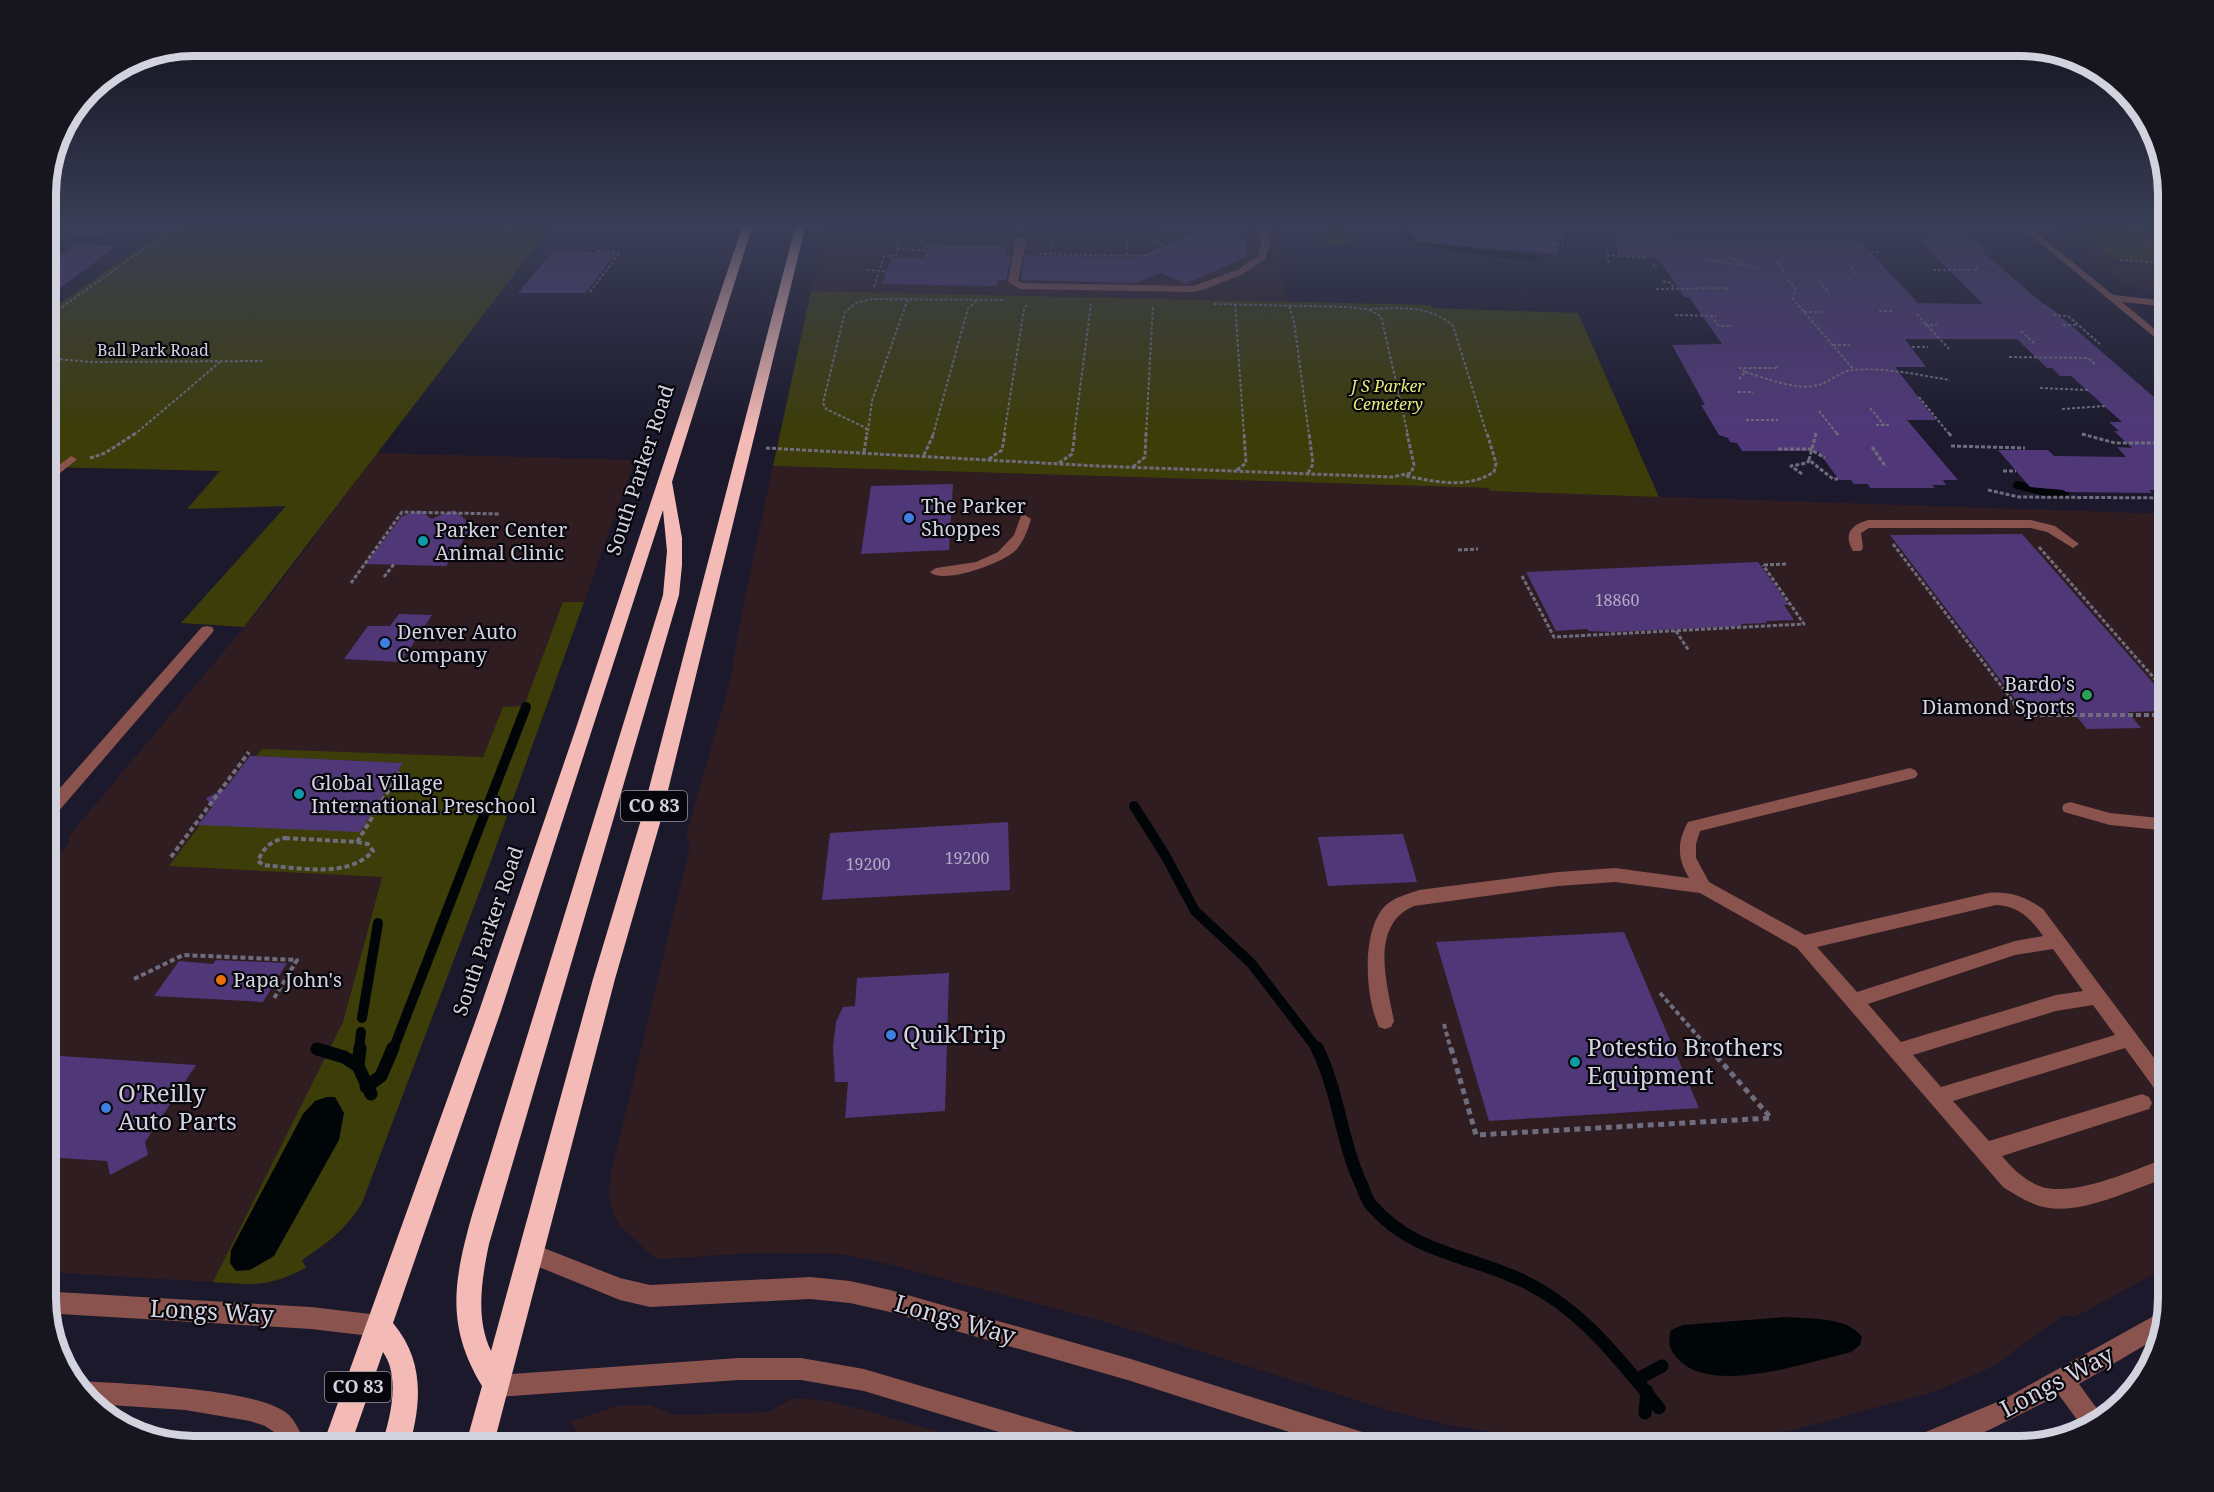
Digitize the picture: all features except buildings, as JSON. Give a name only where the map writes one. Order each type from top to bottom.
[{"type":"highway","name":"South Parker Road","points":[[340,1436],[524,909],[725,294]]},
{"type":"highway","name":"CO 83","points":[[482,1436],[604,979],[650,823],[783,294]]},
{"type":"highway","points":[[497,1386],[485,1366],[472,1334],[471,1286],[475,1251],[483,1215],[671,595],[676,568],[676,540],[664,479]]},
{"type":"highway","points":[[379,1326],[399,1354],[403,1367],[403,1415],[398,1436]]},
{"type":"street","points":[[2106,294],[2158,337]]},
{"type":"street","points":[[2111,298],[2158,303]]},
{"type":"street","points":[[56,472],[71,459]]},
{"type":"street","points":[[936,572],[992,563],[1010,551],[1022,535],[1025,519]]},
{"type":"street","points":[[1857,548],[1853,538],[1854,532],[1858,527],[1868,525],[2025,523],[2051,529],[2073,544]]},
{"type":"street","points":[[56,803],[207,630]]},
{"type":"street","points":[[1703,887],[1689,867],[1686,853],[1694,826],[1910,774]]},
{"type":"street","points":[[2070,808],[2110,819],[2158,824]]},
{"type":"street","points":[[1385,1021],[1375,946],[1381,927],[1390,911],[1404,902],[1419,897],[1546,880],[1615,875],[1703,887],[1803,943],[2010,1180],[2031,1193],[2048,1198],[2075,1197],[2158,1171]]},
{"type":"street","points":[[1803,943],[2000,897],[2014,900],[2037,914],[2158,1078]]},
{"type":"street","points":[[1854,1001],[2014,948],[2058,941]]},
{"type":"street","points":[[1897,1052],[2056,1003],[2099,996]]},
{"type":"street","points":[[1938,1097],[2130,1039]]},
{"type":"street","points":[[1986,1151],[2142,1103]]},
{"type":"street","name":"Longs Way","points":[[531,1254],[620,1289],[650,1296],[802,1288],[850,1292],[890,1301],[1131,1370],[1338,1436]]},
{"type":"street","name":"Longs Way","points":[[56,1305],[311,1318],[379,1326]]},
{"type":"street","name":"Longs Way","points":[[1945,1436],[1979,1423],[2063,1382],[2155,1327]]},
{"type":"street","points":[[497,1386],[738,1369],[801,1369],[864,1380],[1050,1436]]},
{"type":"street","points":[[2063,1382],[2090,1417]]},
{"type":"street","points":[[94,1393],[185,1399],[260,1413],[271,1416],[282,1424],[289,1436]]},
{"type":"path","points":[[56,311],[81,294]]},
{"type":"path","points":[[1794,294],[1793,299],[1854,370]]},
{"type":"path","points":[[864,452],[872,401],[909,298]]},
{"type":"path","points":[[868,432],[863,425],[826,409],[824,403],[842,318],[849,308],[864,300],[909,298],[1016,300]]},
{"type":"path","points":[[924,455],[933,436],[968,308],[981,299]]},
{"type":"path","points":[[1059,463],[1072,454],[1092,302],[1081,301]]},
{"type":"path","points":[[989,459],[1002,450],[1024,309],[1031,303]]},
{"type":"path","points":[[1131,468],[1145,457],[1153,303]]},
{"type":"path","points":[[744,447],[1131,468],[1406,476],[1445,482],[1478,481],[1494,472],[1496,463],[1449,322],[1436,315],[1413,310],[1212,304]]},
{"type":"path","points":[[1235,304],[1246,463],[1236,471]]},
{"type":"path","points":[[1288,306],[1294,321],[1313,464],[1308,473]]},
{"type":"path","points":[[1367,309],[1381,316],[1385,327],[1414,465],[1411,473],[1406,476]]},
{"type":"path","points":[[1879,311],[1893,311]]},
{"type":"path","points":[[1804,312],[1821,312]]},
{"type":"path","points":[[1917,314],[1949,350]]},
{"type":"path","points":[[1675,315],[1717,316]]},
{"type":"path","points":[[2053,315],[2068,316],[2100,344]]},
{"type":"path","points":[[1710,316],[1719,326],[1732,326]]},
{"type":"path","points":[[1925,325],[1937,325]]},
{"type":"path","points":[[2063,325],[2078,325]]},
{"type":"path","points":[[2021,331],[2035,344]]},
{"type":"path","points":[[1833,345],[1850,345]]},
{"type":"path","points":[[1912,347],[1928,347]]},
{"type":"path","points":[[2009,357],[2088,358],[2095,364]]},
{"type":"path","name":"Ball Park Road","points":[[56,358],[92,362],[262,361]]},
{"type":"path","points":[[71,459],[97,456],[118,448],[220,361]]},
{"type":"path","points":[[1776,366],[1778,368],[1740,368],[1745,372],[1777,381],[1815,385],[1846,371],[1854,370],[1889,371],[1950,380]]},
{"type":"path","points":[[1739,379],[1745,372]]},
{"type":"path","points":[[2040,388],[2088,390]]},
{"type":"path","points":[[1738,392],[1752,392],[1753,394]]},
{"type":"path","points":[[1919,397],[1951,436]]},
{"type":"path","points":[[2062,409],[2105,406]]},
{"type":"path","points":[[1870,408],[1884,425]]},
{"type":"path","points":[[1819,411],[1838,435]]},
{"type":"path","points":[[1746,420],[1778,420]]},
{"type":"path","points":[[1876,424],[1890,425]]},
{"type":"path","points":[[1802,474],[1791,466],[1807,463],[1816,433]]},
{"type":"path","points":[[2082,434],[2118,443],[2158,443]]},
{"type":"path","points":[[2118,443],[2123,448]]},
{"type":"path","points":[[1951,446],[2025,448]]},
{"type":"path","points":[[1872,447],[1886,466]]},
{"type":"path","points":[[1778,449],[1813,449],[1820,451],[1825,458]]},
{"type":"path","points":[[1809,460],[1833,479],[1838,479]]},
{"type":"path","points":[[2003,471],[2016,471]]},
{"type":"path","points":[[1988,490],[2019,497],[2158,496]]},
{"type":"path","points":[[351,583],[402,512],[499,514]]},
{"type":"path","points":[[1887,536],[2023,715],[2158,715]]},
{"type":"path","points":[[2036,543],[2158,682]]},
{"type":"path","points":[[1458,550],[1478,549]]},
{"type":"path","points":[[384,577],[394,564]]},
{"type":"path","points":[[1522,576],[1554,637],[1804,624],[1763,565],[1786,564]]},
{"type":"path","points":[[1676,631],[1689,651]]},
{"type":"path","points":[[171,857],[249,752]]},
{"type":"path","points":[[357,842],[400,772]]},
{"type":"path","points":[[285,838],[357,842],[368,844],[373,851],[364,862],[346,868],[271,866],[258,861],[262,850],[276,840],[285,838]]},
{"type":"path","points":[[134,979],[183,955],[297,960],[273,1000]]},
{"type":"path","points":[[1444,1024],[1476,1135],[1771,1118],[1660,993]]},
{"type":"shaded area","points":[[925,294],[1286,294],[1287,302]]},
{"type":"shaded area","points":[[377,453],[635,460],[584,602],[563,602],[524,706],[382,876],[343,1022],[213,1282],[56,1273],[56,856],[69,844],[68,837],[272,594]]},
{"type":"shaded area","points":[[773,466],[1489,488],[1490,491],[2158,514],[2158,1272],[2075,1317],[2064,1315],[1992,1367],[1936,1391],[1798,1429],[1751,1436],[1521,1436],[1449,1425],[1391,1411],[1106,1322],[876,1261],[838,1254],[787,1253],[749,1253],[663,1259],[654,1257],[621,1227],[613,1215],[609,1196],[611,1173],[690,846],[686,835],[730,682],[742,611]]},
{"type":"shaded area","points":[[335,1097],[344,1113],[339,1140],[274,1256],[250,1270],[236,1271],[230,1263],[231,1250],[303,1114],[315,1101]]},
{"type":"shaded area","points":[[1785,1317],[1827,1320],[1847,1325],[1862,1337],[1860,1345],[1851,1352],[1812,1362],[1739,1376],[1697,1371],[1681,1362],[1670,1348],[1671,1330],[1683,1325]]},
{"type":"shaded area","points":[[793,1398],[822,1400],[953,1436],[578,1436],[571,1421],[617,1406],[633,1405],[650,1405],[674,1415],[768,1412]]},
{"type":"green space","points":[[74,294],[499,294],[244,627],[181,623],[286,506],[187,509],[220,471],[56,467],[56,306]]},
{"type":"green space","name":"J S Parker Cemetery","points":[[810,294],[927,294],[1431,305],[1432,308],[1578,313],[1659,497],[1490,491],[1489,488],[773,466]]},
{"type":"green space","points":[[563,602],[584,602],[484,880],[362,1203],[342,1229],[302,1260],[306,1268],[271,1282],[240,1284],[213,1282],[343,1022],[382,877],[169,866],[200,825],[403,763],[256,756],[262,749],[483,757],[503,707],[524,706]]},
{"type":"waterway","points":[[2017,485],[2045,492],[2065,493]]},
{"type":"waterway","points":[[393,1050],[526,707]]},
{"type":"waterway","points":[[1134,806],[1165,855],[1195,911],[1251,963],[1318,1050]]},
{"type":"waterway","points":[[362,1018],[378,923]]},
{"type":"waterway","points":[[359,1050],[361,1032]]},
{"type":"waterway","points":[[358,1066],[360,1048]]},
{"type":"waterway","points":[[367,1086],[381,1076],[393,1048]]},
{"type":"waterway","points":[[319,1050],[317,1049],[344,1057],[358,1066]]},
{"type":"waterway","points":[[1318,1050],[1330,1082],[1349,1152],[1367,1199],[1372,1206],[1387,1221],[1420,1242],[1512,1276],[1556,1300],[1594,1332],[1647,1393]]},
{"type":"waterway","points":[[358,1066],[367,1086]]},
{"type":"waterway","points":[[367,1086],[371,1094]]},
{"type":"waterway","points":[[1638,1379],[1662,1366]]},
{"type":"waterway","points":[[1645,1413],[1647,1393]]},
{"type":"waterway","points":[[1647,1393],[1659,1408]]},
{"type":"place","name":"The Parker Shoppes","points":[[909,518]]},
{"type":"place","name":"Parker Center Animal Clinic","points":[[423,541]]},
{"type":"place","name":"Denver Auto Company","points":[[385,643]]},
{"type":"place","name":"Bardo's Diamond Sports","points":[[2087,695]]},
{"type":"place","name":"Global Village International Preschool","points":[[299,794]]},
{"type":"place","name":"Papa John's","points":[[221,980]]},
{"type":"place","name":"QuikTrip","points":[[891,1035]]},
{"type":"place","name":"Potestio Brothers Equipment","points":[[1575,1062]]},
{"type":"place","name":"O'Reilly Auto Parts","points":[[106,1108]]}]
